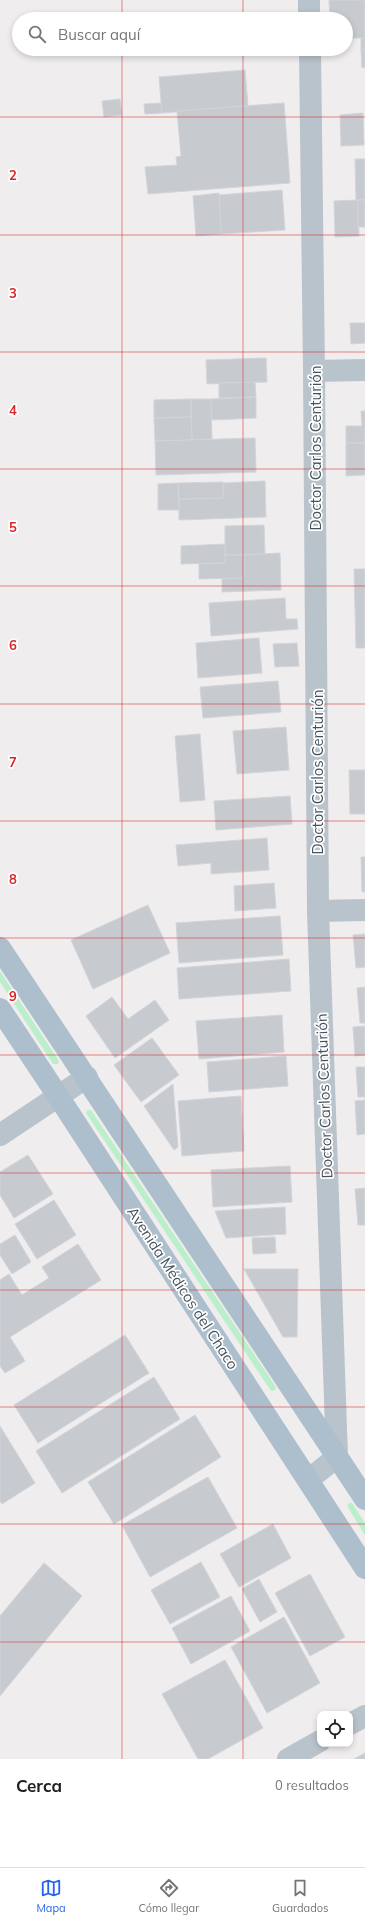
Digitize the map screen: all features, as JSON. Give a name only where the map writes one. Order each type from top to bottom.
[{"type":"main road","points":[[0,948],[87,1077],[365,1499]]},
{"type":"main road","name":"Avenida Médicos del Chaco","points":[[0,1009],[365,1568]]},
{"type":"street","points":[[309,0],[309,12]]},
{"type":"street","name":"Doctor Carlos Centurión","points":[[310,56],[318,911],[337,1457]]},
{"type":"street","points":[[314,371],[365,370]]},
{"type":"street","points":[[318,911],[365,910]]},
{"type":"street","points":[[0,1134],[87,1077]]},
{"type":"street","points":[[308,1480],[337,1457]]},
{"type":"street","points":[[353,1722],[365,1716]]},
{"type":"street","points":[[288,1759],[317,1743]]},
{"type":"green space","points":[[0,971],[59,1061],[58,1064],[53,1064],[0,982]]},
{"type":"green space","points":[[87,1110],[91,1110],[276,1387],[275,1390],[271,1391],[86,1113]]},
{"type":"green space","points":[[349,1503],[352,1503],[365,1523],[365,1535],[347,1506]]},
{"type":"building","points":[[329,0],[365,0],[365,38],[353,38],[353,12],[330,12]]},
{"type":"building","points":[[361,38],[365,38],[365,49],[361,49]]},
{"type":"building","points":[[361,49],[365,49],[365,67],[362,68]]},
{"type":"building","points":[[245,70],[248,106],[162,113],[159,77]]},
{"type":"building","points":[[120,99],[122,115],[104,117],[102,101]]},
{"type":"building","points":[[161,103],[162,113],[145,114],[144,104]]},
{"type":"building","points":[[284,103],[290,183],[148,194],[145,167],[177,165],[176,157],[181,156],[177,111]]},
{"type":"building","points":[[363,113],[364,145],[341,146],[340,115]]},
{"type":"building","points":[[355,159],[365,159],[365,200],[356,200]]},
{"type":"building","points":[[282,190],[285,230],[221,234],[218,195]]},
{"type":"building","points":[[219,193],[221,234],[196,236],[193,196]]},
{"type":"building","points":[[358,200],[359,236],[335,237],[334,201]]},
{"type":"building","points":[[358,200],[365,200],[365,227],[358,227]]},
{"type":"building","points":[[350,323],[365,323],[365,343],[351,344]]},
{"type":"building","points":[[266,358],[267,382],[207,384],[206,360]]},
{"type":"building","points":[[255,382],[256,397],[219,398],[219,383]]},
{"type":"building","points":[[256,397],[256,418],[212,420],[211,399]]},
{"type":"building","points":[[191,399],[191,417],[154,418],[154,400]]},
{"type":"building","points":[[191,399],[211,399],[212,439],[192,440]]},
{"type":"building","points":[[361,411],[365,411],[365,443],[346,443],[346,426],[362,426]]},
{"type":"building","points":[[191,417],[192,440],[155,441],[154,418]]},
{"type":"building","points":[[255,438],[256,472],[156,475],[155,441]]},
{"type":"building","points":[[346,443],[365,443],[365,475],[346,476]]},
{"type":"building","points":[[265,481],[266,517],[179,520],[179,499],[223,498],[222,483]]},
{"type":"building","points":[[223,482],[223,498],[179,499],[178,483]]},
{"type":"building","points":[[178,483],[179,510],[158,510],[158,484]]},
{"type":"building","points":[[264,525],[265,554],[225,555],[225,526]]},
{"type":"building","points":[[225,544],[225,563],[181,564],[181,546]]},
{"type":"building","points":[[280,553],[281,590],[222,592],[222,579],[244,578],[244,555]]},
{"type":"building","points":[[225,555],[244,555],[244,578],[199,579],[199,564],[225,563]]},
{"type":"building","points":[[354,569],[365,569],[365,648],[356,648]]},
{"type":"building","points":[[285,598],[286,619],[297,619],[298,629],[211,636],[209,603]]},
{"type":"building","points":[[259,638],[262,673],[198,678],[196,643]]},
{"type":"building","points":[[297,643],[299,666],[275,667],[273,644]]},
{"type":"building","points":[[278,681],[281,712],[203,718],[200,687]]},
{"type":"building","points":[[286,727],[289,770],[237,774],[233,731]]},
{"type":"building","points":[[200,734],[205,800],[180,802],[175,736]]},
{"type":"building","points":[[349,770],[365,770],[365,814],[350,814]]},
{"type":"building","points":[[290,796],[292,824],[216,830],[214,801]]},
{"type":"building","points":[[267,838],[269,870],[211,874],[211,863],[178,866],[176,845]]},
{"type":"building","points":[[361,857],[365,857],[365,892],[362,892]]},
{"type":"building","points":[[274,883],[276,908],[235,911],[234,886]]},
{"type":"building","points":[[148,905],[170,953],[93,989],[71,940]]},
{"type":"building","points":[[280,916],[283,955],[179,963],[176,923]]},
{"type":"building","points":[[365,934],[365,967],[356,968],[353,935]]},
{"type":"building","points":[[289,959],[291,991],[179,999],[177,968]]},
{"type":"building","points":[[365,987],[365,1023],[360,1023],[357,988]]},
{"type":"building","points":[[112,997],[128,1019],[155,1000],[169,1020],[115,1058],[86,1016]]},
{"type":"building","points":[[282,1015],[284,1052],[199,1059],[196,1021]]},
{"type":"building","points":[[365,1026],[365,1055],[355,1056],[353,1027]]},
{"type":"building","points":[[152,1038],[179,1075],[141,1102],[114,1065]]},
{"type":"building","points":[[286,1056],[288,1086],[209,1092],[207,1062]]},
{"type":"building","points":[[356,1067],[365,1067],[365,1097],[358,1097]]},
{"type":"building","points":[[173,1084],[178,1147],[174,1150],[144,1106]]},
{"type":"building","points":[[241,1096],[244,1151],[182,1156],[178,1101]]},
{"type":"building","points":[[365,1100],[365,1134],[357,1135],[355,1101]]},
{"type":"building","points":[[28,1155],[53,1194],[14,1218],[0,1195],[0,1172]]},
{"type":"building","points":[[290,1166],[292,1202],[213,1207],[211,1170]]},
{"type":"building","points":[[365,1188],[365,1225],[358,1225],[355,1189]]},
{"type":"building","points":[[54,1200],[76,1235],[37,1259],[15,1224]]},
{"type":"building","points":[[285,1207],[286,1234],[226,1238],[215,1211]]},
{"type":"building","points":[[15,1235],[31,1262],[12,1274],[0,1255],[0,1244]]},
{"type":"building","points":[[275,1237],[276,1253],[253,1254],[252,1238]]},
{"type":"building","points":[[78,1244],[101,1280],[10,1337],[25,1361],[5,1373],[0,1366],[0,1280],[9,1274],[22,1295],[49,1278],[42,1267]]},
{"type":"building","points":[[244,1269],[298,1269],[297,1337],[283,1337]]},
{"type":"building","points":[[125,1335],[149,1373],[38,1443],[14,1405]]},
{"type":"building","points":[[154,1377],[180,1419],[62,1493],[36,1451]]},
{"type":"building","points":[[195,1415],[221,1457],[114,1524],[88,1482]]},
{"type":"building","points":[[0,1426],[35,1483],[2,1504],[0,1501]]},
{"type":"building","points":[[208,1477],[237,1528],[150,1577],[122,1525]]},
{"type":"building","points":[[273,1524],[291,1558],[239,1587],[220,1554]]},
{"type":"building","points":[[201,1562],[220,1597],[170,1624],[151,1590]]},
{"type":"building","points":[[44,1563],[82,1596],[0,1696],[0,1616]]},
{"type":"building","points":[[310,1574],[345,1637],[310,1656],[275,1593]]},
{"type":"building","points":[[259,1579],[277,1612],[260,1622],[242,1589]]},
{"type":"building","points":[[231,1596],[250,1631],[191,1664],[172,1628]]},
{"type":"building","points":[[284,1617],[320,1683],[267,1713],[231,1647]]},
{"type":"building","points":[[225,1660],[263,1728],[208,1759],[198,1759],[162,1694]]},
{"type":"building","points":[[365,1753],[365,1759],[354,1759]]}]
